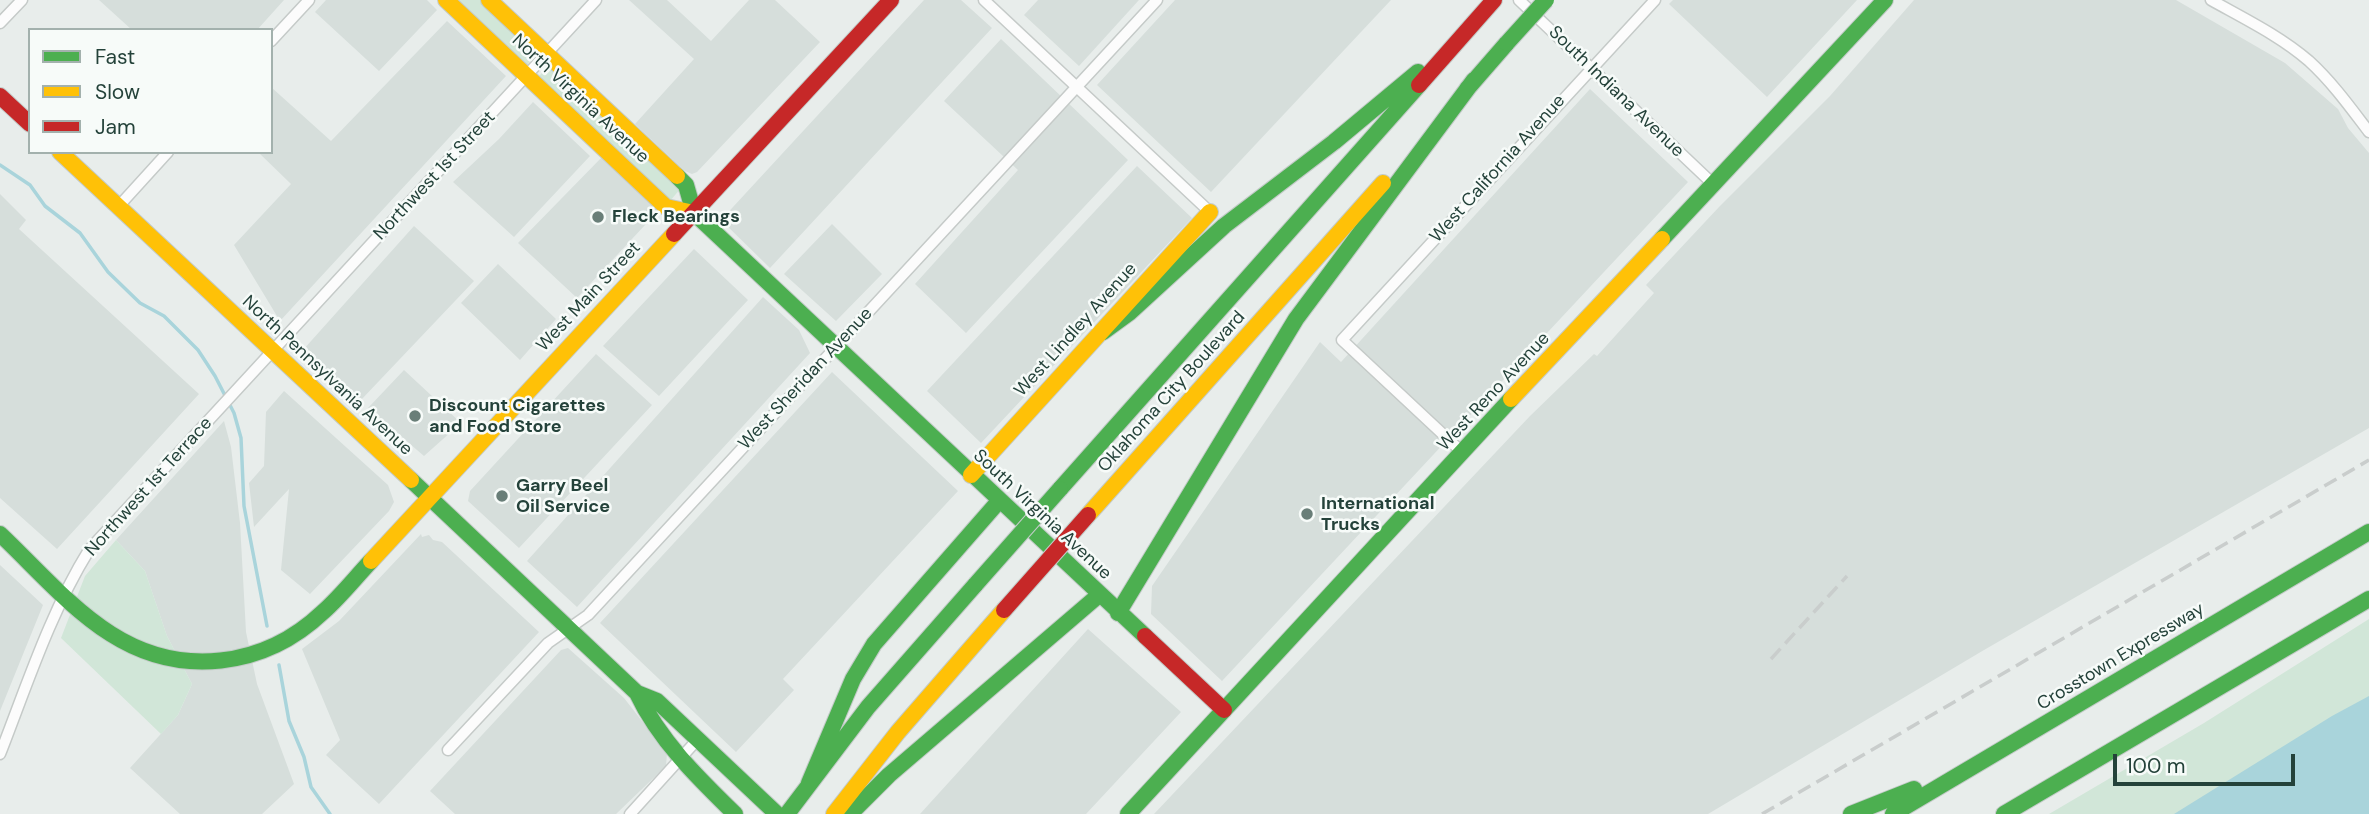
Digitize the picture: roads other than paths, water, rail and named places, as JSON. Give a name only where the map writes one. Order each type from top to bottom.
[{"type":"main road","name":"North Virginia Avenue","points":[[446,0],[666,208],[694,213]]},
{"type":"main road","name":"North Virginia Avenue","points":[[489,0],[686,186],[694,213],[835,347]]},
{"type":"main road","name":"West Main Street","points":[[0,534],[112,635],[156,656],[196,662],[241,659],[293,636],[323,614],[891,0]]},
{"type":"main road","name":"Oklahoma City Boulevard","points":[[787,814],[883,688],[1494,0]]},
{"type":"main road","name":"Oklahoma City Boulevard","points":[[841,812],[898,732],[1546,0]]},
{"type":"main road","name":"West Reno Avenue","points":[[1127,813],[1885,0]]},
{"type":"main road","points":[[1103,332],[1129,313],[1224,226],[1334,142],[1464,34]]},
{"type":"main road","points":[[1118,613],[1296,319],[1474,80]]},
{"type":"main road","points":[[0,96],[28,122]]},
{"type":"main road","name":"North Pennsylvania Avenue","points":[[62,154],[637,693]]},
{"type":"main road","name":"West Lindley Avenue","points":[[971,475],[1210,212]]},
{"type":"main road","name":"South Virginia Avenue","points":[[835,347],[1224,710]]},
{"type":"main road","points":[[809,783],[853,679],[874,644],[999,501]]},
{"type":"main road","name":"Crosstown Expressway","points":[[1892,814],[2369,532]]},
{"type":"main road","points":[[841,812],[889,775],[1099,595]]},
{"type":"main road","points":[[2004,814],[2369,599]]},
{"type":"main road","points":[[637,693],[657,702],[777,814]]},
{"type":"main road","points":[[637,693],[646,712],[681,759],[730,810],[754,793]]},
{"type":"main road","points":[[1851,814],[1972,767]]},
{"type":"street","points":[[0,23],[22,0]]},
{"type":"street","points":[[273,39],[309,0]]},
{"type":"street","name":"Northwest 1st Street","points":[[273,351],[596,0]]},
{"type":"street","points":[[984,0],[1210,212]]},
{"type":"street","name":"West Sheridan Avenue","points":[[448,750],[548,642],[588,615],[1157,0]]},
{"type":"street","name":"South Indiana Avenue","points":[[1519,0],[1713,184]]},
{"type":"street","name":"West California Avenue","points":[[1463,453],[1342,340],[1655,0]]},
{"type":"street","points":[[2211,0],[2267,31],[2308,60],[2338,91],[2369,132]]},
{"type":"street","points":[[118,207],[166,154]]},
{"type":"street","name":"Northwest 1st Terrace","points":[[0,754],[65,594],[89,550],[273,351]]},
{"type":"street","points":[[631,814],[698,739]]},
{"type":"water","points":[[2369,696],[2369,814],[2174,814],[2332,716]]},
{"type":"waterway","points":[[0,165],[30,185],[45,206],[80,233],[108,272],[140,303],[164,316],[198,350],[215,376],[234,413],[241,438],[244,506],[267,626]]},
{"type":"waterway","points":[[279,665],[289,721],[304,757],[311,787],[330,814]]},
{"type":"railway","points":[[1762,814],[2369,460]]},
{"type":"railway","points":[[1771,659],[1847,576]]},
{"type":"place","name":"Fleck Bearings","points":[[598,217]]},
{"type":"place","name":"Discount Cigarettes and Food Store","points":[[415,416]]},
{"type":"place","name":"Garry Beel Oil Service","points":[[502,496]]},
{"type":"place","name":"International Trucks","points":[[1307,514]]}]
